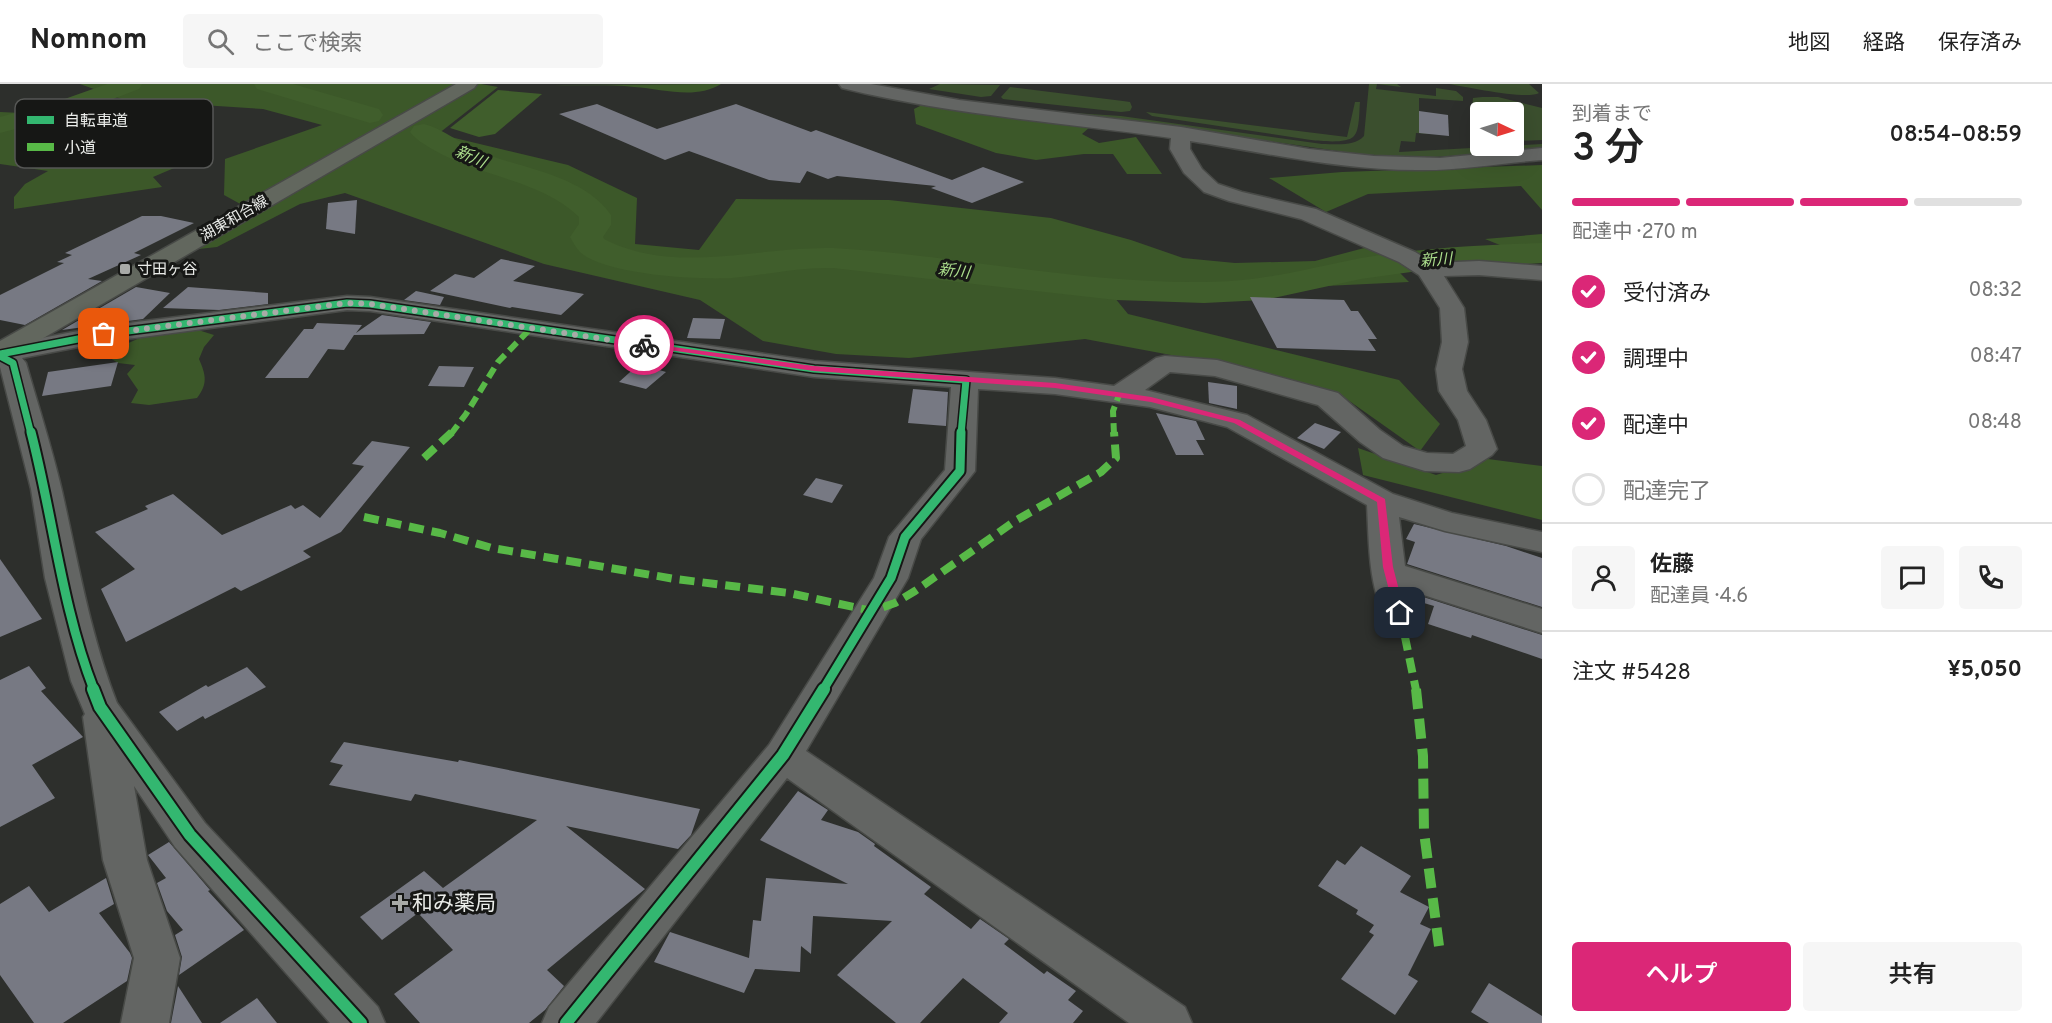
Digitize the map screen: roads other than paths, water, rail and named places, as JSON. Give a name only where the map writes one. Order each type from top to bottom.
[{"type":"main road","name":"湖東和合線","points":[[0,354],[468,84]]},
{"type":"street","points":[[848,84],[949,103],[1372,162],[1408,165],[1454,163],[1542,154]]},
{"type":"street","points":[[1181,134],[1180,149],[1194,173],[1211,188],[1236,197],[1308,214],[1420,265],[1542,273]]},
{"type":"street","points":[[1119,395],[1165,364],[1217,368],[1328,399],[1370,436],[1393,452],[1425,462],[1459,463],[1482,449],[1473,420],[1453,391],[1449,369],[1455,342],[1452,308],[1420,265]]},
{"type":"street","points":[[0,354],[104,334],[359,303],[814,369],[1055,386],[1151,399],[1237,421],[1382,501],[1445,521],[1542,542]]},
{"type":"street","points":[[0,354],[13,363],[45,489],[62,578],[92,686],[100,706],[125,860],[157,958],[145,1023]]},
{"type":"street","points":[[566,1023],[783,755],[891,578],[905,537],[960,471],[962,407],[966,380]]},
{"type":"street","points":[[1382,501],[1389,572],[1400,613]]},
{"type":"street","points":[[1389,572],[1542,621]]},
{"type":"street","points":[[100,706],[190,835],[361,1023]]},
{"type":"street","points":[[783,755],[1168,1023]]},
{"type":"waterway","name":"新川","points":[[90,99],[130,84]]},
{"type":"waterway","name":"新川","points":[[266,84],[370,115]]},
{"type":"waterway","name":"新川","points":[[0,125],[15,121]]},
{"type":"waterway","name":"新川","points":[[424,132],[467,156],[555,188],[584,205],[595,215],[595,225],[586,237],[593,246],[626,259],[671,266],[723,268],[800,259],[833,258],[942,268],[1073,285],[1204,293],[1264,289],[1418,260],[1542,253]]},
{"type":"place","name":"寸田ヶ谷","points":[[125,269]]},
{"type":"place","name":"和み薬局","points":[[400,903]]}]
